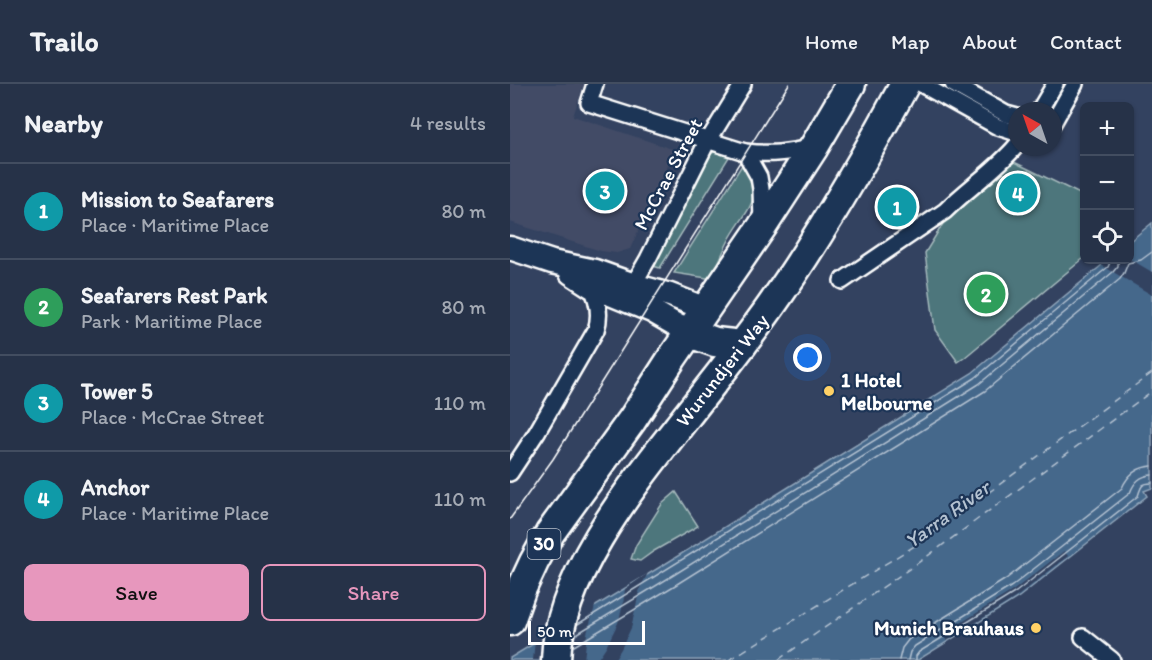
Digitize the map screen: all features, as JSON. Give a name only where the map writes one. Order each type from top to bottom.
[{"type":"highway","name":"30","points":[[510,621],[521,590],[550,533],[632,420],[762,227],[814,147],[851,84]]},
{"type":"highway","name":"Wurundjeri Way","points":[[556,660],[565,611],[582,569],[599,537],[633,486],[771,306],[812,245],[905,84]]},
{"type":"highway","points":[[706,309],[720,319],[743,345]]},
{"type":"highway","points":[[690,333],[715,342],[743,345]]},
{"type":"street","points":[[595,84],[589,103],[745,152],[779,154],[814,147]]},
{"type":"street","name":"McCrae Street","points":[[633,285],[708,140],[743,84]]},
{"type":"street","points":[[921,84],[1008,115]]},
{"type":"street","points":[[953,84],[967,100],[998,127],[1008,130]]},
{"type":"street","points":[[1044,102],[1055,84]]},
{"type":"street","points":[[1062,107],[1075,84]]},
{"type":"street","points":[[745,152],[758,171],[762,227]]},
{"type":"street","points":[[842,281],[945,211],[1008,154]]},
{"type":"street","points":[[510,248],[552,262],[596,271],[706,309]]},
{"type":"street","points":[[552,262],[591,286],[652,311],[690,333]]},
{"type":"street","points":[[510,473],[537,432],[596,330],[599,309],[591,286]]},
{"type":"street","points":[[1083,637],[1112,660]]},
{"type":"shaded area","points":[[510,84],[584,84],[573,116],[675,150],[630,249],[617,253],[601,251],[510,222]]},
{"type":"green space","points":[[714,152],[729,157],[660,268],[653,266],[711,154]]},
{"type":"green space","points":[[1014,162],[1080,194],[1080,261],[958,362],[935,330],[925,253],[944,222]]},
{"type":"green space","points":[[742,165],[754,186],[754,195],[747,212],[726,245],[711,280],[674,273]]},
{"type":"green space","points":[[676,492],[698,526],[640,561],[631,559],[636,545],[662,504]]},
{"type":"water","name":"Yarra River","points":[[1152,223],[1152,488],[1144,491],[1147,496],[1019,597],[918,660],[510,660],[972,373],[1103,264],[1134,264],[1134,238]]},
{"type":"pier","points":[[1134,261],[1152,272],[1152,295],[1100,264],[1134,264]]},
{"type":"pier","points":[[1064,551],[1068,556],[1018,596],[947,641],[943,634],[1014,590]]},
{"type":"pier","points":[[648,573],[640,588],[631,628],[621,649],[614,660],[597,660],[618,623],[625,589]]},
{"type":"pier","points":[[596,603],[587,633],[584,660],[533,660],[535,640]]},
{"type":"ferry route","points":[[729,660],[921,542],[1152,373]]},
{"type":"ferry route","points":[[778,660],[925,558],[1152,391]]},
{"type":"tram line","points":[[510,519],[553,459],[789,84]]},
{"type":"place","name":"Tower 5","points":[[605,191]]},
{"type":"place","name":"Anchor","points":[[1018,193]]},
{"type":"place","name":"Mission to Seafarers","points":[[897,207]]},
{"type":"place","name":"Seafarers Rest Park","points":[[986,294]]},
{"type":"place","name":"1 Hotel Melbourne","points":[[829,391]]},
{"type":"place","name":"Munich Brauhaus","points":[[1036,628]]}]
